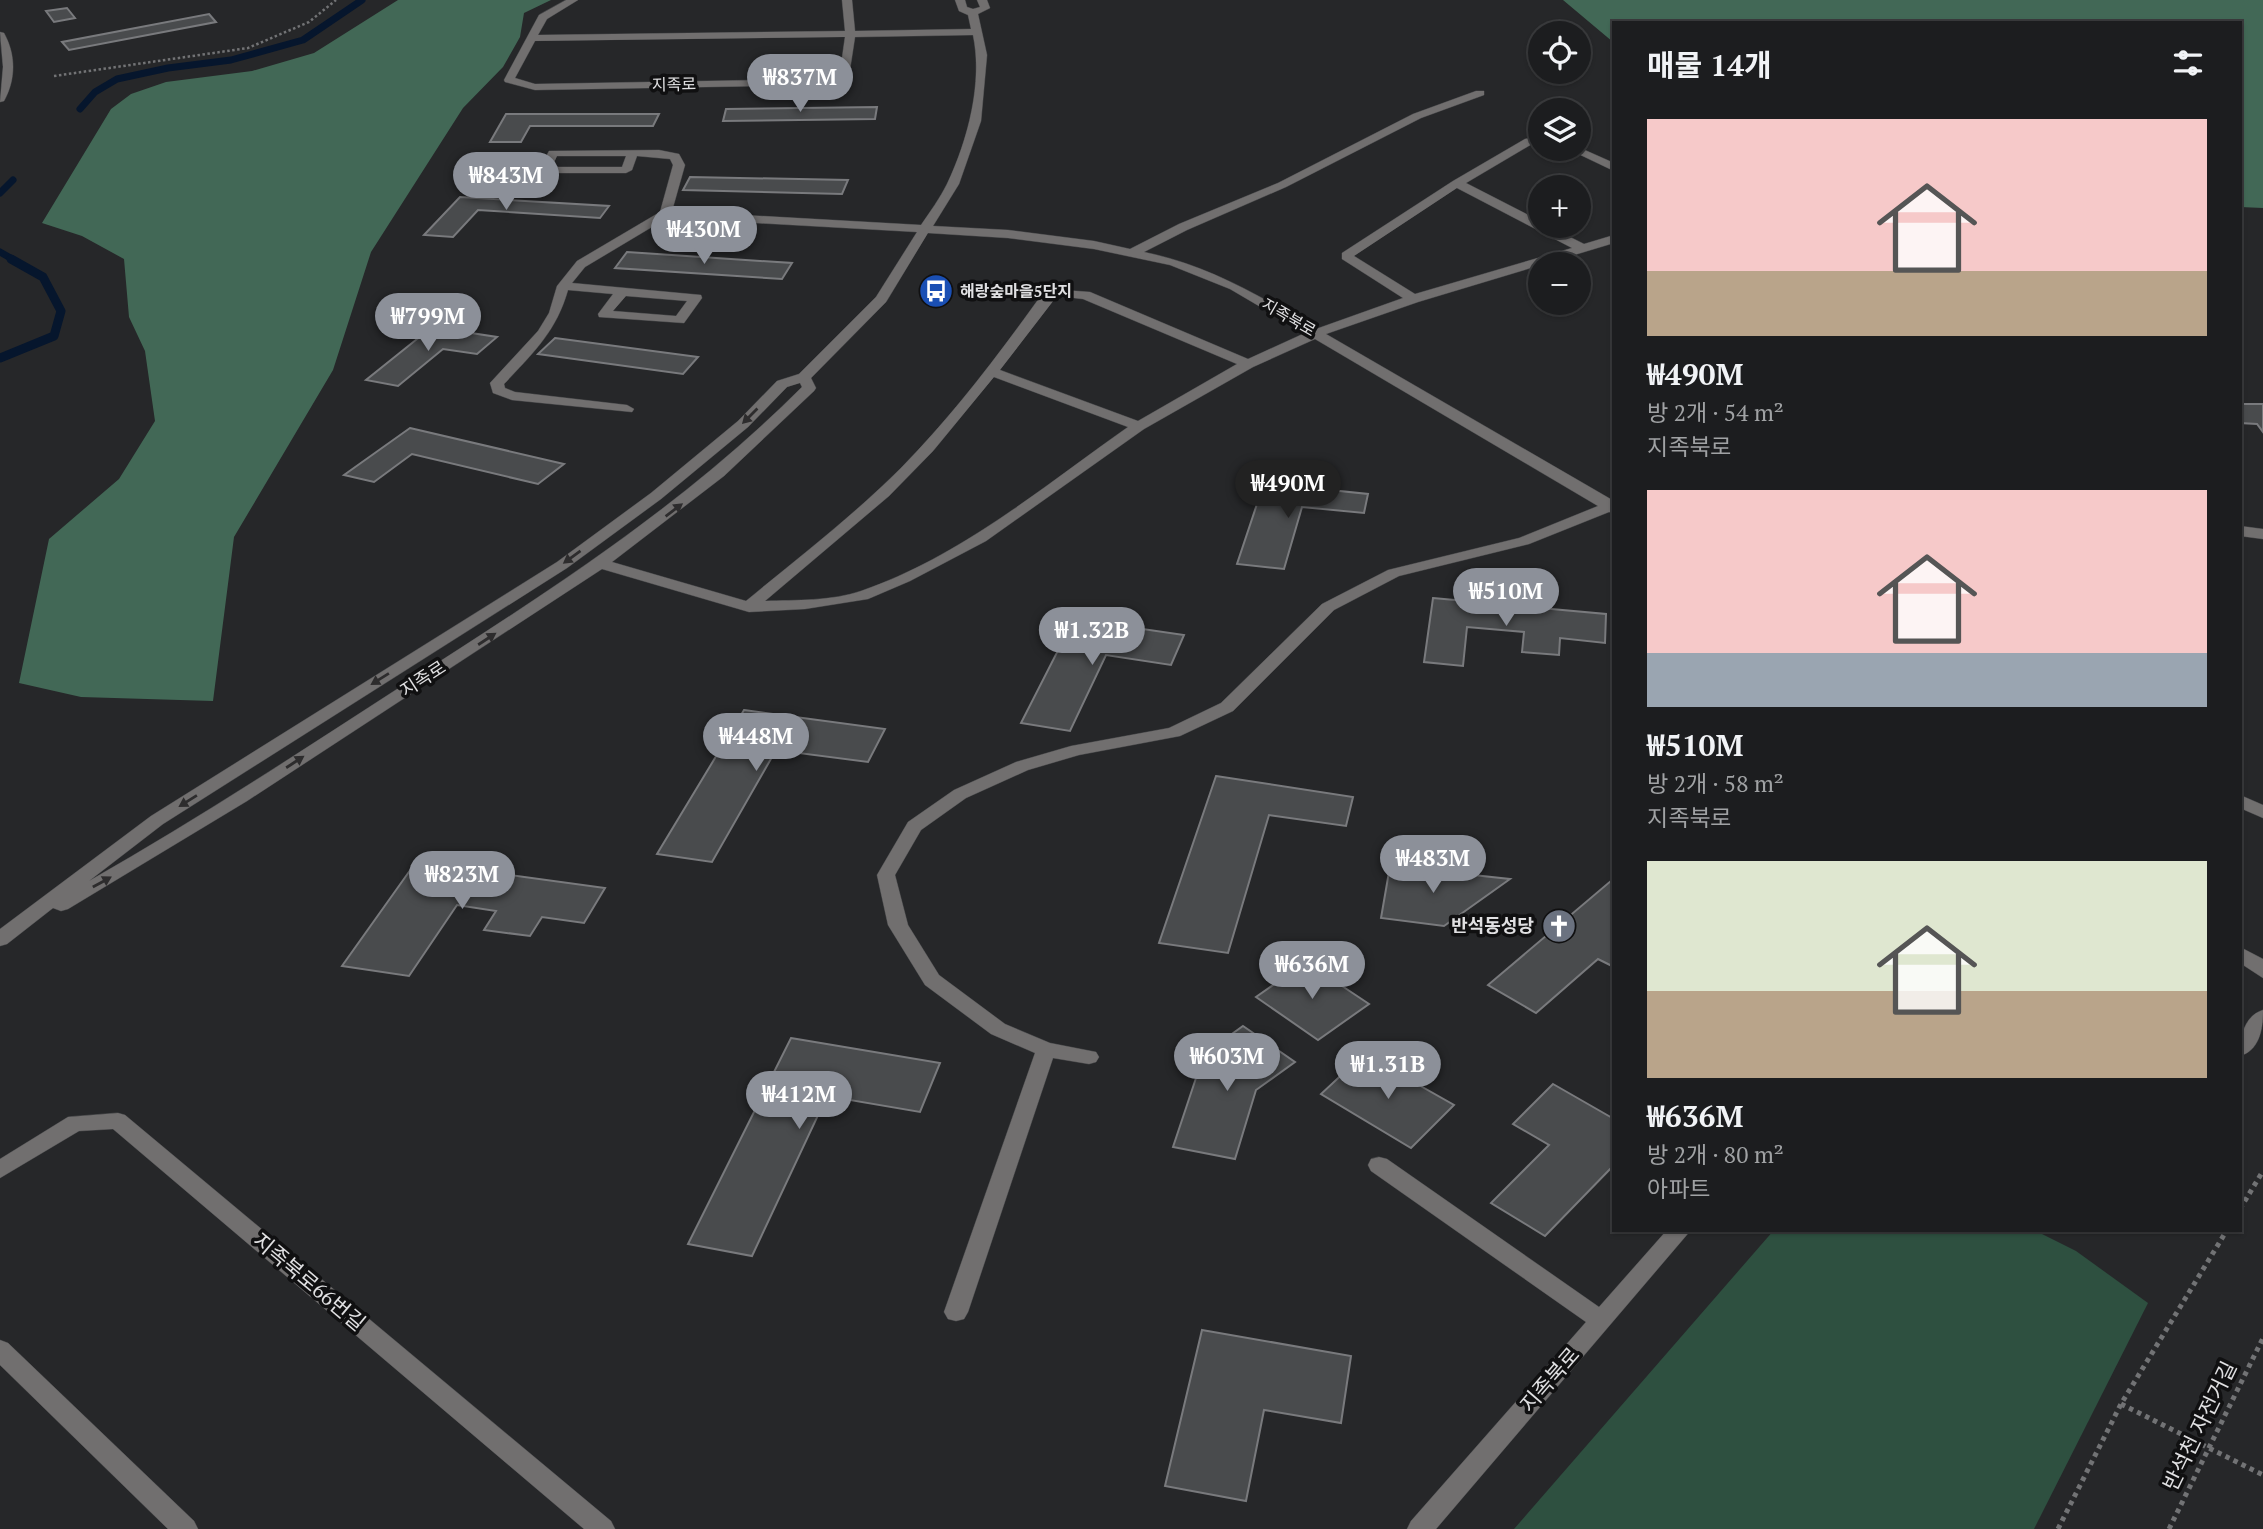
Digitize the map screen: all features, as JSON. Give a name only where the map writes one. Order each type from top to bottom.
[{"type":"street","name":"지족로","points":[[573,0],[543,17],[509,80],[535,86],[818,82],[845,74],[850,34],[847,0]]},
{"type":"street","points":[[960,0],[963,9],[973,13],[985,8],[982,0]]},
{"type":"street","name":"지족로","points":[[804,377],[809,388],[770,429],[682,504],[601,564],[155,852],[0,940],[157,820],[562,565],[656,496],[743,424],[782,384],[804,377],[881,299],[953,184],[975,121],[982,55],[973,13]]},
{"type":"street","points":[[531,38],[977,32]]},
{"type":"street","points":[[0,35],[9,54],[9,81],[0,99]]},
{"type":"street","points":[[1132,253],[1183,227],[1282,185],[1417,116],[1480,93]]},
{"type":"street","points":[[1413,299],[1346,257],[1457,183],[1528,142]]},
{"type":"street","points":[[627,409],[512,396],[498,390],[497,383],[544,333],[555,313],[563,286],[581,264],[665,214],[679,165],[674,156],[634,153],[553,153],[544,171],[626,170],[634,153]]},
{"type":"street","points":[[1591,157],[1612,167]]},
{"type":"street","points":[[1457,183],[1582,248]]},
{"type":"street","name":"지족북로","points":[[665,214],[1007,234],[1094,244],[1174,262],[1234,286],[1612,507]]},
{"type":"street","points":[[601,564],[749,607],[794,605],[862,596],[904,578],[981,537],[1139,426],[1248,364],[1317,333],[1413,299],[1612,240]]},
{"type":"street","points":[[563,286],[623,291],[696,298],[679,320],[604,314],[623,291]]},
{"type":"street","points":[[749,607],[885,492],[993,372],[1045,300],[1054,292],[1086,295],[1248,364]]},
{"type":"street","points":[[993,372],[1139,426]]},
{"type":"street","points":[[1089,1058],[1046,1050],[998,1030],[933,980],[898,925],[886,875],[914,826],[960,794],[1022,766],[1077,750],[1174,732],[1227,707],[1328,607],[1394,573],[1524,541],[1612,507]]},
{"type":"street","points":[[2242,531],[2263,534]]},
{"type":"street","points":[[2242,802],[2263,812]]},
{"type":"street","points":[[2242,955],[2263,971]]},
{"type":"street","points":[[2242,1046],[2263,1017]]},
{"type":"street","points":[[956,1312],[1046,1050]]},
{"type":"street","name":"지족북로66번길","points":[[0,1170],[75,1123],[118,1121],[602,1529]]},
{"type":"street","points":[[1379,1165],[1601,1320]]},
{"type":"street","name":"지족북로","points":[[1419,1529],[1678,1232]]},
{"type":"street","points":[[0,1350],[185,1529]]},
{"type":"path","points":[[54,76],[248,48],[309,22],[336,0]]},
{"type":"path","points":[[2242,1206],[2263,1171]]},
{"type":"path","points":[[2057,1529],[2121,1404],[2226,1232]]},
{"type":"path","name":"반석천 자전거길","points":[[2169,1529],[2263,1338]]},
{"type":"path","points":[[2121,1404],[2263,1475]]},
{"type":"green space","points":[[398,0],[551,0],[524,13],[520,37],[503,67],[463,108],[371,252],[333,370],[234,537],[213,701],[81,697],[19,683],[49,539],[119,479],[155,421],[145,351],[129,317],[124,259],[82,236],[42,223],[111,109],[131,94],[166,82],[252,71],[314,53]]},
{"type":"green space","points":[[1563,0],[2263,0],[2263,208],[2242,207],[2242,21],[1612,21],[1612,41]]},
{"type":"green space","points":[[1772,1232],[2038,1232],[2076,1251],[2148,1303],[2034,1529],[1514,1529]]},
{"type":"building","points":[[67,8],[75,18],[54,22],[46,11]]},
{"type":"building","points":[[209,14],[216,22],[69,50],[62,42]]},
{"type":"building","points":[[877,107],[875,119],[723,121],[726,109]]},
{"type":"building","points":[[506,114],[659,114],[653,126],[530,126],[521,142],[490,142]]},
{"type":"building","points":[[690,177],[848,180],[842,194],[683,190]]},
{"type":"building","points":[[460,197],[609,206],[600,218],[478,210],[453,237],[424,235]]},
{"type":"building","points":[[627,252],[792,263],[782,279],[615,268]]},
{"type":"building","points":[[432,327],[497,337],[477,354],[443,349],[398,386],[366,380]]},
{"type":"building","points":[[555,338],[698,357],[683,374],[538,354]]},
{"type":"building","points":[[2242,404],[2263,404],[2263,432],[2257,424],[2242,423]]},
{"type":"building","points":[[410,428],[564,464],[538,484],[412,454],[374,482],[344,475]]},
{"type":"building","points":[[1264,483],[1368,494],[1364,513],[1302,507],[1284,569],[1237,564]]},
{"type":"building","points":[[1433,598],[1606,614],[1605,643],[1560,638],[1559,655],[1522,652],[1524,632],[1467,627],[1463,666],[1424,662]]},
{"type":"building","points":[[1074,619],[1184,635],[1171,665],[1106,655],[1070,731],[1021,723]]},
{"type":"building","points":[[744,710],[885,729],[868,762],[776,750],[712,862],[657,854]]},
{"type":"building","points":[[1216,776],[1353,797],[1346,826],[1269,815],[1228,953],[1159,943]]},
{"type":"building","points":[[416,862],[605,888],[584,923],[542,917],[530,936],[484,930],[496,911],[457,905],[409,976],[342,966]]},
{"type":"building","points":[[1390,866],[1510,879],[1444,926],[1381,918]]},
{"type":"building","points":[[1612,880],[1612,966],[1598,959],[1536,1013],[1488,985]]},
{"type":"building","points":[[1306,962],[1369,1004],[1318,1040],[1256,997]]},
{"type":"building","points":[[1243,1026],[1295,1062],[1256,1090],[1235,1159],[1173,1147],[1204,1054]]},
{"type":"building","points":[[791,1038],[940,1063],[920,1112],[827,1096],[752,1256],[688,1244]]},
{"type":"building","points":[[1364,1054],[1454,1105],[1411,1148],[1321,1094]]},
{"type":"building","points":[[1553,1084],[1612,1118],[1612,1167],[1545,1236],[1491,1203],[1549,1145],[1513,1124]]},
{"type":"building","points":[[1202,1330],[1351,1356],[1341,1423],[1264,1410],[1246,1501],[1165,1486]]},
{"type":"waterway","points":[[80,109],[95,92],[117,79],[168,68],[231,60],[303,40],[362,0]]},
{"type":"waterway","points":[[0,193],[13,180]]},
{"type":"waterway","points":[[0,252],[14,260]]},
{"type":"waterway","points":[[0,358],[54,336],[61,311],[43,277],[11,259]]},
{"type":"place","name":"해랑숲마을5단지","points":[[936,291]]},
{"type":"place","name":"반석동성당","points":[[1559,926]]}]
